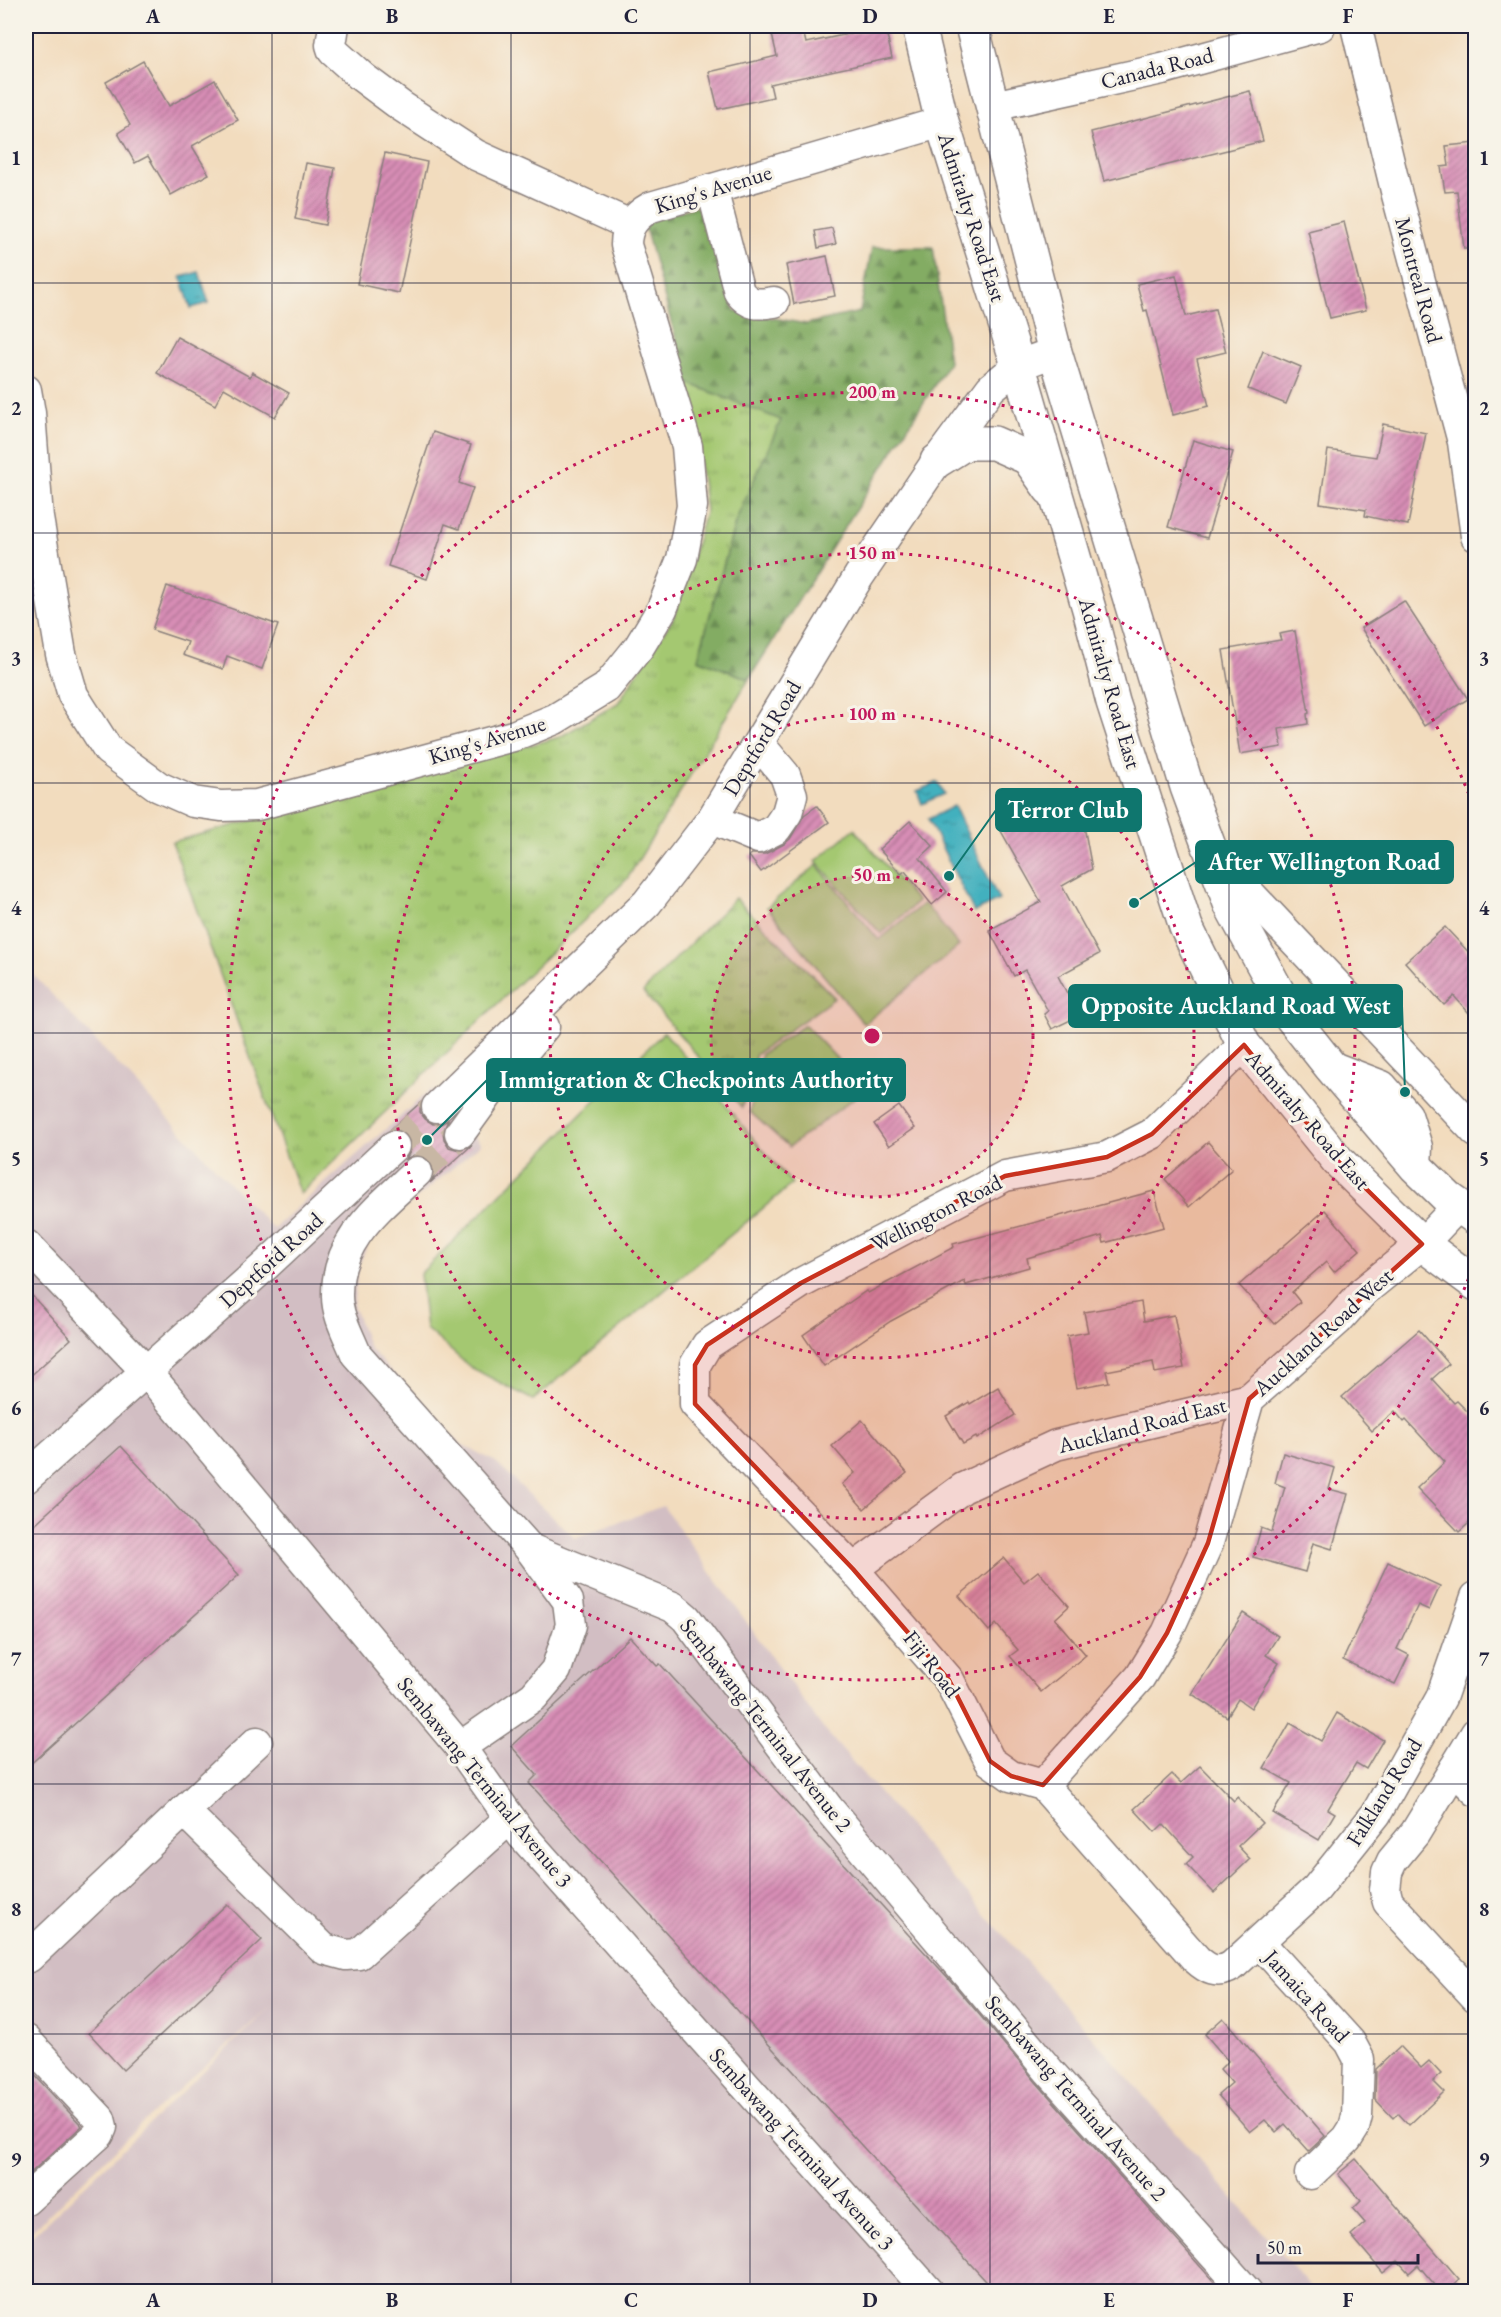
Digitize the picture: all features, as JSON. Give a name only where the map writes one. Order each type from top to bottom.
[{"type":"main road","name":"Admiralty Road East","points":[[919,26],[942,122],[1059,500],[1113,702],[1186,927],[1244,1045],[1338,1161],[1422,1244],[1476,1284]]},
{"type":"main road","name":"Admiralty Road East","points":[[972,26],[1055,352],[1187,787],[1215,857],[1231,906],[1287,1008],[1330,1066],[1416,1167],[1448,1198],[1467,1212]]},
{"type":"main road","points":[[937,461],[966,443],[994,443],[1028,458],[1059,500]]},
{"type":"street","points":[[334,26],[331,45],[333,51],[362,77],[401,106],[476,155],[630,225]]},
{"type":"street","name":"Canada Road","points":[[993,106],[1162,69],[1320,26]]},
{"type":"street","name":"Montreal Road","points":[[1356,26],[1396,195],[1463,442],[1476,536]]},
{"type":"street","name":"King's Avenue","points":[[26,390],[30,413],[38,518],[61,654],[73,695],[108,750],[159,786],[193,802],[221,806],[256,805],[513,736],[555,719],[606,688],[639,648],[662,609],[682,559],[692,506],[687,446],[626,245],[630,225],[639,214],[651,207],[942,122]]},
{"type":"street","points":[[712,189],[739,292],[746,300],[760,305],[774,302]]},
{"type":"street","name":"Deptford Road","points":[[437,1107],[651,898],[712,819],[859,576],[937,461],[991,387],[1019,365],[1055,352]]},
{"type":"street","points":[[712,819],[758,838],[776,829],[787,813],[792,795],[785,774],[759,744]]},
{"type":"street","points":[[1215,857],[1476,1132]]},
{"type":"street","points":[[460,1132],[489,1093],[651,898]]},
{"type":"street","name":"Wellington Road","points":[[695,1365],[707,1345],[801,1283],[1005,1176],[1107,1157],[1152,1134],[1244,1045]]},
{"type":"street","name":"Deptford Road","points":[[26,1478],[266,1265],[394,1146]]},
{"type":"street","name":"Sembawang Terminal Avenue 2","points":[[417,1172],[356,1231],[341,1262],[337,1298],[345,1328],[357,1353],[531,1549],[673,1607],[686,1618],[828,1808],[1049,2072],[1247,2292]]},
{"type":"street","name":"Auckland Road West","points":[[1042,1785],[1140,1677],[1167,1633],[1208,1543],[1249,1399],[1338,1320],[1364,1291],[1422,1244],[1467,1212]]},
{"type":"street","name":"Sembawang Terminal Avenue 3","points":[[26,1245],[146,1371],[460,1747],[510,1818],[538,1853],[929,2292]]},
{"type":"street","name":"Fiji Road","points":[[695,1365],[695,1404],[853,1569],[949,1680],[990,1761],[1011,1776],[1042,1785]]},
{"type":"street","name":"Auckland Road East","points":[[853,1569],[963,1488],[1056,1444],[1249,1399]]},
{"type":"street","points":[[460,1747],[534,1696],[556,1670],[571,1625],[568,1601],[531,1549]]},
{"type":"street","name":"Falkland Road","points":[[1042,1785],[1196,1959],[1214,1971],[1224,1971],[1316,1889],[1376,1814],[1441,1698],[1476,1597]]},
{"type":"street","points":[[1476,1733],[1415,1833],[1392,1861],[1387,1872],[1385,1890],[1388,1902],[1476,1997]]},
{"type":"street","points":[[29,1957],[257,1742]]},
{"type":"street","points":[[1454,1769],[1476,1791]]},
{"type":"street","points":[[184,1811],[324,1949],[346,1955],[359,1954],[510,1818]]},
{"type":"street","name":"Jamaica Road","points":[[1259,1942],[1350,2042],[1359,2059],[1357,2116],[1354,2128],[1347,2139],[1310,2174]]},
{"type":"street","points":[[26,2040],[100,2119],[102,2127],[99,2134],[26,2200]]},
{"type":"highlighted area","points":[[1244,1045],[1338,1161],[1422,1244],[1249,1399],[1208,1543],[1167,1633],[1140,1677],[1043,1785],[1011,1776],[990,1761],[949,1680],[853,1569],[695,1404],[695,1365],[707,1345],[801,1283],[1005,1176],[1107,1157],[1152,1134]]},
{"type":"shaded area","points":[[26,967],[273,1229],[431,1089],[481,1144],[371,1237],[359,1265],[353,1305],[369,1348],[461,1444],[494,1461],[575,1538],[663,1506],[822,1727],[1314,2291],[26,2291],[26,2242],[273,2004],[142,2123],[26,2237],[26,1380],[71,1339],[26,1289]]},
{"type":"green space","points":[[701,206],[735,311],[806,324],[860,312],[872,247],[933,247],[949,362],[749,679],[698,659],[736,520],[781,420],[688,383],[643,220]]},
{"type":"green space","points":[[688,383],[782,420],[736,520],[698,659],[749,679],[627,879],[300,1194],[172,842],[560,737],[618,703],[674,617],[706,510]]},
{"type":"green space","points":[[854,829],[918,902],[881,934],[816,861]]},
{"type":"green space","points":[[817,865],[879,940],[924,903],[959,946],[864,1024],[767,907]]},
{"type":"green space","points":[[735,898],[835,998],[756,1054],[742,1108],[643,992]]},
{"type":"green space","points":[[805,1025],[866,1089],[789,1147],[750,1112],[761,1054]]},
{"type":"green space","points":[[664,1032],[792,1184],[533,1400],[470,1367],[426,1329],[420,1274]]},
{"type":"water","points":[[199,272],[209,303],[191,308],[181,277]]},
{"type":"water","points":[[938,782],[944,794],[922,804],[917,791]]},
{"type":"water","points":[[954,806],[999,900],[974,912],[928,819]]},
{"type":"building","points":[[770,26],[802,26],[806,43],[885,26],[892,58],[770,84],[773,97],[718,109],[709,72],[777,56]]},
{"type":"building","points":[[143,61],[169,106],[215,80],[238,120],[192,146],[209,174],[171,195],[148,156],[135,163],[118,133],[130,125],[106,82]]},
{"type":"building","points":[[1250,91],[1263,141],[1104,181],[1091,132]]},
{"type":"building","points":[[1476,143],[1476,249],[1464,249],[1457,191],[1445,192],[1441,167],[1449,166],[1446,146]]},
{"type":"building","points":[[385,153],[427,162],[399,293],[357,284]]},
{"type":"building","points":[[306,163],[335,168],[325,225],[295,219]]},
{"type":"building","points":[[1344,222],[1366,310],[1330,318],[1308,231]]},
{"type":"building","points":[[832,228],[836,244],[818,248],[815,231]]},
{"type":"building","points":[[827,256],[835,296],[794,304],[786,265]]},
{"type":"building","points":[[1176,275],[1186,316],[1215,309],[1226,352],[1197,359],[1209,406],[1173,415],[1147,310],[1144,311],[1137,284]]},
{"type":"building","points":[[177,337],[250,377],[252,372],[289,393],[275,417],[224,388],[215,405],[157,373]]},
{"type":"building","points":[[1263,351],[1301,367],[1286,404],[1248,389]]},
{"type":"building","points":[[1383,424],[1426,433],[1408,525],[1365,516],[1366,510],[1320,503],[1328,450],[1376,457]]},
{"type":"building","points":[[433,432],[471,445],[459,483],[473,488],[459,529],[445,524],[427,579],[388,566]]},
{"type":"building","points":[[1193,440],[1233,452],[1207,538],[1168,527]]},
{"type":"building","points":[[167,586],[278,625],[262,669],[227,656],[223,669],[183,655],[188,642],[152,630]]},
{"type":"building","points":[[1404,601],[1468,699],[1424,726],[1361,628]]},
{"type":"building","points":[[1295,631],[1309,713],[1307,714],[1308,724],[1279,729],[1282,747],[1240,754],[1223,650],[1281,640],[1279,634]]},
{"type":"building","points":[[1070,793],[1087,824],[1084,826],[1092,869],[1062,886],[1099,954],[1058,976],[1079,1016],[1052,1029],[1044,1014],[1048,1011],[1025,970],[1014,976],[989,930],[1041,902],[1001,831]]},
{"type":"building","points":[[817,806],[829,822],[761,872],[749,856],[765,854],[784,844],[790,839],[804,815]]},
{"type":"building","points":[[910,821],[933,846],[920,858],[947,892],[932,905],[905,871],[901,874],[879,849]]},
{"type":"building","points":[[1445,927],[1476,960],[1476,1021],[1454,996],[1444,1005],[1405,962]]},
{"type":"building","points":[[420,1103],[420,1112],[433,1124],[441,1124],[448,1120],[443,1132],[449,1147],[459,1150],[472,1145],[430,1183],[434,1177],[434,1169],[430,1161],[422,1155],[414,1155],[406,1159],[411,1150],[411,1142],[400,1130],[391,1129]]},
{"type":"building","points":[[899,1106],[915,1128],[889,1146],[874,1124]]},
{"type":"building","points":[[1208,1142],[1232,1169],[1189,1207],[1165,1179]]},
{"type":"building","points":[[1154,1191],[1164,1227],[1104,1243],[1102,1236],[1027,1258],[1029,1267],[966,1285],[964,1281],[891,1321],[824,1366],[803,1335],[866,1291],[868,1293],[954,1247],[953,1244]]},
{"type":"building","points":[[1325,1210],[1360,1250],[1334,1272],[1326,1262],[1292,1292],[1300,1302],[1274,1324],[1239,1285]]},
{"type":"building","points":[[26,1289],[71,1339],[26,1380]]},
{"type":"building","points":[[1141,1302],[1144,1321],[1174,1315],[1184,1368],[1155,1373],[1153,1362],[1106,1371],[1109,1382],[1077,1388],[1067,1336],[1088,1332],[1084,1312]]},
{"type":"building","points":[[1419,1330],[1449,1364],[1432,1379],[1454,1403],[1457,1401],[1476,1420],[1476,1517],[1459,1532],[1417,1488],[1445,1462],[1395,1411],[1372,1431],[1342,1397]]},
{"type":"building","points":[[998,1387],[1015,1415],[977,1439],[976,1437],[963,1444],[946,1416]]},
{"type":"building","points":[[862,1420],[907,1473],[864,1509],[842,1484],[855,1473],[832,1446]]},
{"type":"building","points":[[121,1446],[239,1575],[26,1768],[26,1532]]},
{"type":"building","points":[[1283,1453],[1335,1468],[1329,1489],[1348,1494],[1332,1549],[1313,1543],[1305,1572],[1253,1557],[1261,1528],[1272,1532],[1285,1487],[1275,1483]]},
{"type":"building","points":[[1004,1558],[1024,1582],[1038,1571],[1069,1606],[1055,1619],[1086,1655],[1041,1692],[1010,1656],[1018,1650],[996,1624],[989,1631],[959,1596]]},
{"type":"building","points":[[1388,1562],[1440,1586],[1429,1610],[1418,1605],[1397,1649],[1409,1655],[1395,1684],[1343,1660]]},
{"type":"building","points":[[1243,1613],[1278,1636],[1266,1655],[1279,1663],[1251,1708],[1238,1699],[1227,1717],[1192,1694]]},
{"type":"building","points":[[630,1637],[657,1666],[660,1664],[951,1981],[1036,2082],[1223,2292],[996,2292],[529,1783],[537,1775],[511,1746]]},
{"type":"building","points":[[1337,1713],[1383,1740],[1366,1769],[1356,1763],[1328,1809],[1335,1813],[1319,1840],[1273,1813],[1291,1783],[1264,1768],[1290,1723],[1321,1741]]},
{"type":"building","points":[[1200,1766],[1234,1801],[1237,1797],[1262,1823],[1238,1846],[1250,1859],[1214,1893],[1186,1864],[1193,1857],[1163,1824],[1155,1832],[1134,1809],[1172,1774],[1181,1783]]},
{"type":"building","points":[[227,1904],[262,1940],[123,2070],[89,2033]]},
{"type":"building","points":[[1223,2018],[1325,2136],[1309,2151],[1285,2124],[1276,2132],[1265,2120],[1250,2132],[1218,2095],[1232,2083],[1220,2069],[1228,2061],[1205,2034]]},
{"type":"building","points":[[1400,2046],[1421,2068],[1429,2061],[1441,2074],[1433,2081],[1444,2092],[1409,2125],[1398,2113],[1393,2118],[1375,2099],[1376,2069]]},
{"type":"building","points":[[26,2066],[82,2126],[26,2177]]},
{"type":"building","points":[[1356,2159],[1459,2279],[1445,2292],[1441,2292],[1418,2265],[1409,2273],[1398,2261],[1383,2273],[1351,2235],[1365,2223],[1353,2209],[1361,2201],[1338,2174]]},
{"type":"tunnel","points":[[394,1146],[437,1107]]},
{"type":"tunnel","points":[[417,1172],[460,1133]]},
{"type":"place","name":"Terror Club","points":[[949,876]]},
{"type":"place","name":"After Wellington Road","points":[[1134,903]]},
{"type":"place","name":"Opposite Auckland Road West","points":[[1405,1092]]},
{"type":"place","name":"Immigration & Checkpoints Authority","points":[[427,1140]]}]
